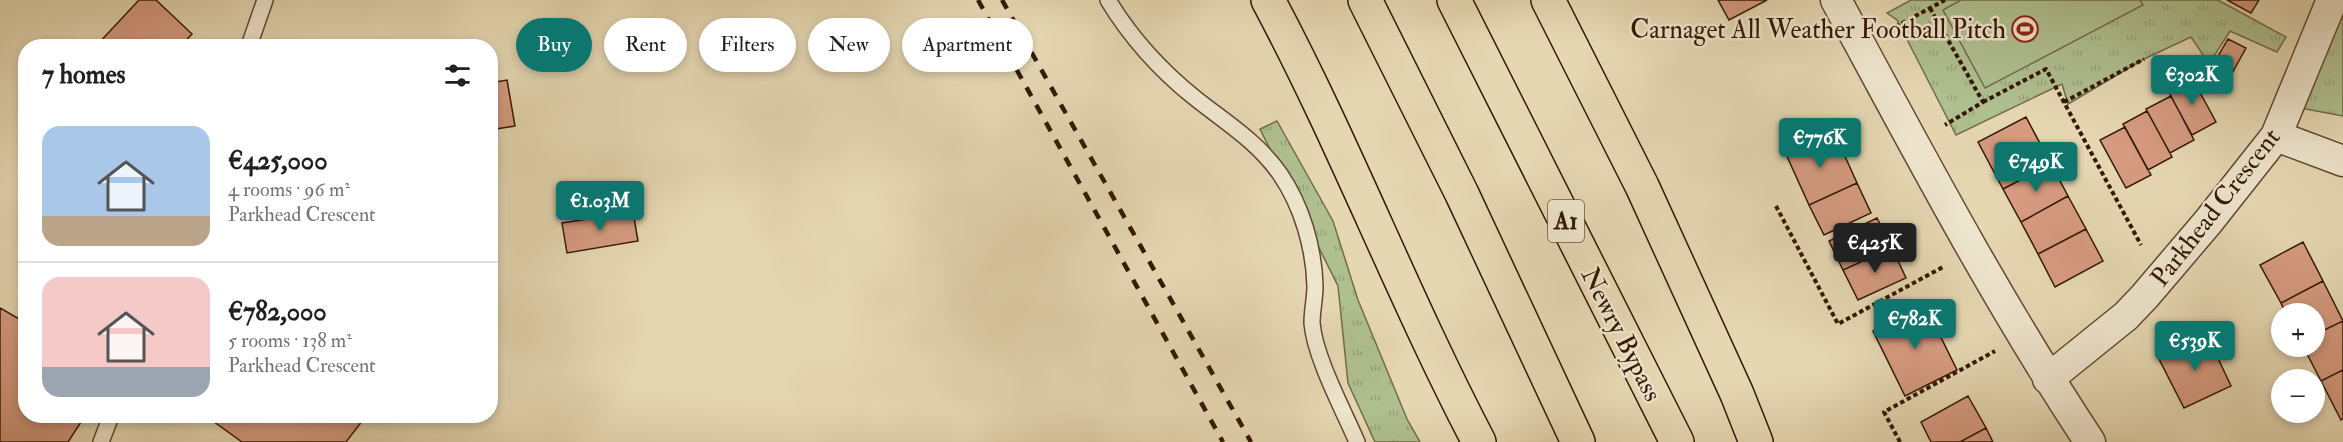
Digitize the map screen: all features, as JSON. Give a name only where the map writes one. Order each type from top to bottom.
[{"type":"highway","points":[[1268,0],[1350,164],[1449,385],[1479,442]]},
{"type":"highway","points":[[1365,0],[1461,194],[1578,442]]},
{"type":"highway","name":"Newry Bypass","points":[[1454,0],[1677,442]]},
{"type":"highway","points":[[1548,0],[1642,186],[1737,394],[1756,442]]},
{"type":"street","points":[[1836,0],[2022,337],[2090,442]]},
{"type":"street","name":"Parkhead Crescent","points":[[2048,379],[2126,316],[2145,296],[2208,222],[2276,136],[2332,0]]},
{"type":"street","points":[[2276,136],[2343,161]]},
{"type":"lane","points":[[251,39],[265,0]]},
{"type":"lane","points":[[1108,0],[1120,20],[1154,62],[1195,98],[1242,133],[1280,174],[1298,205],[1312,252],[1315,287],[1312,324],[1323,366],[1357,442]]},
{"type":"lane","points":[[101,442],[108,423]]},
{"type":"path","points":[[1895,27],[1945,0]]},
{"type":"path","points":[[1930,8],[1983,102]]},
{"type":"path","points":[[2064,102],[2144,58]]},
{"type":"path","points":[[1945,125],[2046,69],[2141,245]]},
{"type":"path","points":[[1776,206],[1838,324],[1973,250]]},
{"type":"path","points":[[1900,442],[1884,412],[2022,337]]},
{"type":"green space","points":[[1911,0],[2218,0],[2286,37],[2277,52],[2230,31],[2209,64],[2191,37],[2144,59],[2068,104],[2062,84],[1956,135],[1897,20],[1887,13]]},
{"type":"green space","name":"Carnaget All Weather Football Pitch","points":[[1961,0],[2140,0],[2143,5],[1985,88],[1943,10]]},
{"type":"green space","points":[[2343,8],[2343,116],[2295,107]]},
{"type":"green space","points":[[1277,121],[1333,221],[1358,300],[1407,419],[1420,442],[1375,442],[1348,383],[1338,286],[1260,129]]},
{"type":"building","points":[[139,0],[156,0],[192,34],[187,39],[103,39]]},
{"type":"building","points":[[1718,0],[1767,0],[1729,20]]},
{"type":"building","points":[[2227,0],[2259,0],[2251,13]]},
{"type":"building","points":[[2228,39],[2246,48],[2231,75],[2213,65]]},
{"type":"building","points":[[2191,76],[2216,122],[2192,135],[2167,89]]},
{"type":"building","points":[[507,80],[515,126],[498,129],[498,82]]},
{"type":"building","points":[[2171,96],[2194,140],[2170,153],[2146,109]]},
{"type":"building","points":[[2147,111],[2172,157],[2148,170],[2123,124]]},
{"type":"building","points":[[2026,117],[2051,164],[2003,189],[1978,142]]},
{"type":"building","points":[[2125,127],[2151,175],[2126,188],[2100,140]]},
{"type":"building","points":[[1825,133],[1835,156],[1843,152],[1857,183],[1809,205],[1785,152]]},
{"type":"building","points":[[2051,164],[2068,196],[2021,222],[2003,189]]},
{"type":"building","points":[[1857,183],[1871,213],[1824,235],[1809,205]]},
{"type":"building","points":[[2068,196],[2086,229],[2038,254],[2021,222]]},
{"type":"building","points":[[633,212],[638,241],[567,253],[562,223]]},
{"type":"building","points":[[1877,218],[1892,248],[1843,270],[1829,241]]},
{"type":"building","points":[[2086,229],[2103,261],[2055,287],[2038,254]]},
{"type":"building","points":[[2303,242],[2323,281],[2281,303],[2260,265]]},
{"type":"building","points":[[1892,248],[1906,278],[1858,300],[1843,270]]},
{"type":"building","points":[[2323,281],[2343,321],[2325,330],[2325,303],[2281,303]]},
{"type":"building","points":[[1925,305],[1957,370],[1905,396],[1873,331]]},
{"type":"building","points":[[0,308],[18,318],[18,423],[80,423],[68,442],[0,442]]},
{"type":"building","points":[[2343,321],[2343,370],[2325,379],[2325,369],[2315,369],[2309,357],[2325,357],[2325,330]]},
{"type":"building","points":[[2207,335],[2231,386],[2184,408],[2159,359]]},
{"type":"building","points":[[2343,370],[2343,419],[2341,420],[2325,389],[2325,379]]},
{"type":"building","points":[[1968,396],[1986,428],[1960,442],[1931,442],[1921,422]]},
{"type":"building","points":[[216,423],[361,423],[346,442],[242,442]]},
{"type":"building","points":[[1986,428],[1993,442],[1960,442]]},
{"type":"railway","points":[[978,0],[1223,442]]},
{"type":"railway","points":[[1002,0],[1251,442]]},
{"type":"place","name":"Carnaget All Weather Football Pitch","points":[[2025,29]]}]
